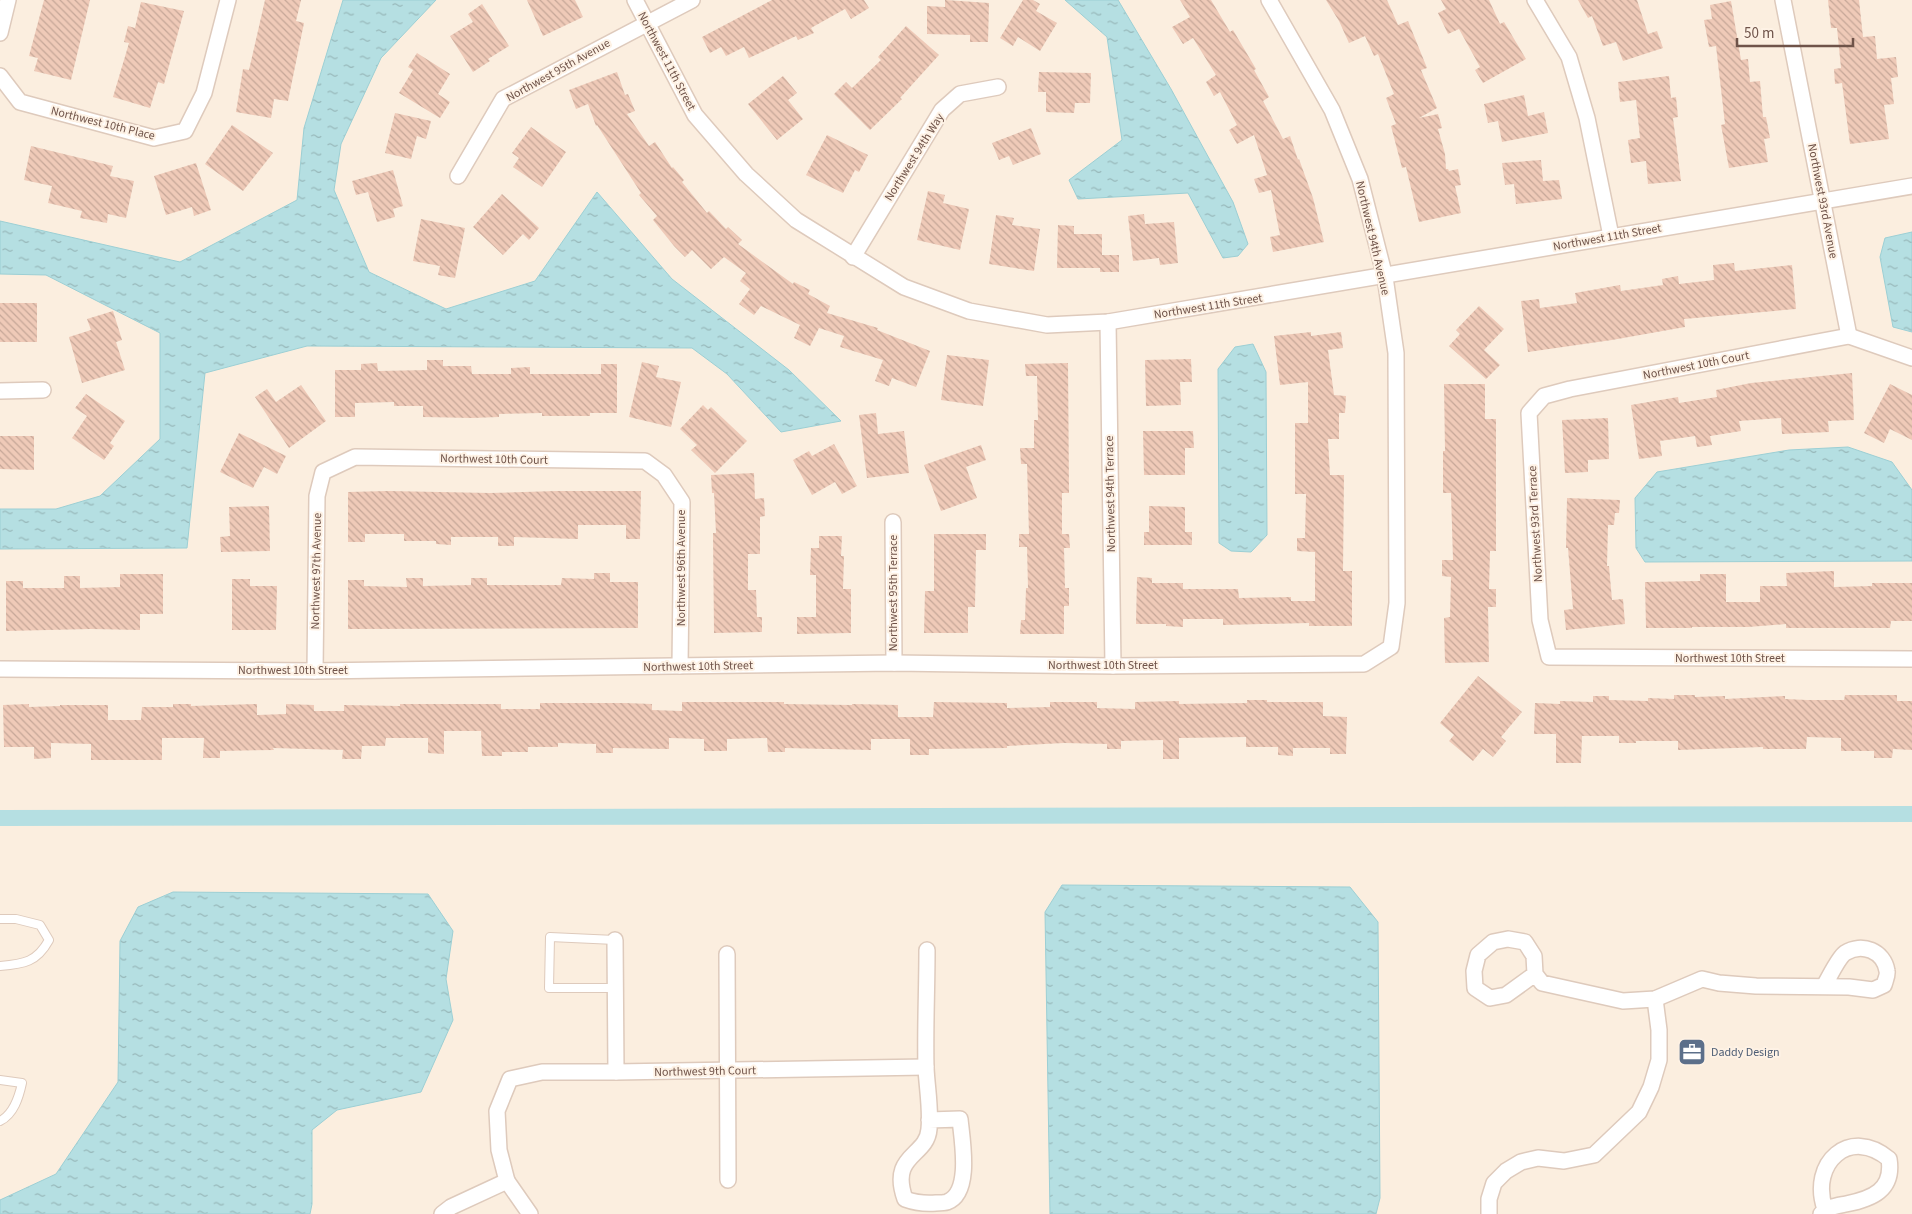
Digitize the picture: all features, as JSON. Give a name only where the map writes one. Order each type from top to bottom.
[{"type":"street","points":[[0,34],[8,0]]},
{"type":"street","name":"Northwest 10th Place","points":[[0,76],[20,102],[154,138],[185,131],[204,93],[228,0]]},
{"type":"street","name":"Northwest 11th Street","points":[[635,0],[694,115],[746,174],[796,220],[904,287],[969,311],[1047,325],[1108,322],[1385,277],[1611,236],[1912,186]]},
{"type":"street","name":"Northwest 95th Avenue","points":[[458,176],[503,99],[692,0]]},
{"type":"street","name":"Northwest 94th Avenue","points":[[1269,0],[1332,110],[1360,179],[1385,277],[1396,353],[1397,603],[1391,647]]},
{"type":"street","points":[[1535,0],[1569,58],[1588,118],[1611,236]]},
{"type":"street","name":"Northwest 93rd Avenue","points":[[1783,0],[1849,336]]},
{"type":"street","name":"Northwest 94th Way","points":[[853,257],[942,110],[960,94],[998,87]]},
{"type":"street","name":"Northwest 94th Terrace","points":[[1108,322],[1112,666]]},
{"type":"street","points":[[1849,336],[1912,358]]},
{"type":"street","name":"Northwest 10th Court","points":[[1544,396],[1570,389],[1849,336]]},
{"type":"street","points":[[0,391],[43,390]]},
{"type":"street","name":"Northwest 93rd Terrace","points":[[1544,396],[1529,412],[1540,620],[1549,657]]},
{"type":"street","name":"Northwest 10th Court","points":[[323,472],[355,457],[645,461],[664,475]]},
{"type":"street","name":"Northwest 97th Avenue","points":[[315,671],[318,496],[323,472]]},
{"type":"street","name":"Northwest 96th Avenue","points":[[664,475],[682,502],[680,666]]},
{"type":"street","name":"Northwest 95th Terrace","points":[[893,522],[894,663]]},
{"type":"street","name":"Northwest 10th Street","points":[[0,669],[315,671],[894,663],[1112,666],[1364,664],[1391,647]]},
{"type":"street","name":"Northwest 10th Street","points":[[1549,657],[1912,659]]},
{"type":"street","points":[[1535,974],[1506,995],[1490,998],[1475,988],[1474,971],[1478,955],[1493,942],[1508,938],[1525,942],[1534,956],[1535,974],[1542,983],[1623,1001],[1655,999],[1702,979],[1719,983],[1756,986],[1824,986]]},
{"type":"street","points":[[530,1214],[507,1181],[499,1150],[497,1111],[510,1079],[542,1072],[616,1072],[615,940]]},
{"type":"street","points":[[927,950],[926,1067],[929,1130],[926,1142],[908,1158],[902,1170],[901,1187],[906,1199],[917,1203],[947,1202],[956,1196],[962,1186],[963,1167],[960,1119],[929,1120]]},
{"type":"street","points":[[727,954],[728,1180]]},
{"type":"street","points":[[1490,1214],[1489,1200],[1494,1182],[1506,1171],[1521,1162],[1538,1158],[1564,1161],[1594,1154],[1639,1112],[1651,1087],[1659,1060],[1659,1030],[1655,999]]},
{"type":"street","name":"Northwest 9th Court","points":[[616,1072],[926,1067]]},
{"type":"street","points":[[1850,1147],[1867,1148],[1880,1152],[1889,1159],[1891,1169],[1887,1182],[1878,1193],[1857,1202],[1823,1211],[1821,1184],[1827,1165],[1837,1152],[1850,1147]]},
{"type":"street","points":[[442,1214],[451,1207],[507,1181]]},
{"type":"lane","points":[[0,919],[16,919],[40,925],[49,940],[42,954],[20,965],[0,966]]},
{"type":"lane","points":[[615,940],[550,937],[549,988],[615,988]]},
{"type":"lane","points":[[0,1080],[22,1084],[18,1100],[4,1119],[0,1121]]},
{"type":"water","points":[[343,0],[436,0],[381,58],[341,144],[334,190],[369,272],[446,309],[535,281],[597,192],[672,279],[789,370],[841,421],[781,432],[727,374],[692,348],[307,346],[205,373],[187,548],[0,549],[0,509],[56,509],[100,496],[160,439],[160,333],[46,275],[0,274],[0,221],[180,262],[297,200],[304,128]]},
{"type":"water","points":[[1065,0],[1118,0],[1171,89],[1233,202],[1248,244],[1238,256],[1223,258],[1188,193],[1078,199],[1069,180],[1122,140],[1107,37]]},
{"type":"water","points":[[1912,232],[1912,332],[1893,327],[1880,257],[1885,238]]},
{"type":"water","points":[[1253,344],[1266,372],[1267,535],[1251,552],[1231,551],[1219,543],[1218,369],[1235,347]]},
{"type":"water","points":[[1848,447],[1892,462],[1912,490],[1912,561],[1645,562],[1636,548],[1635,498],[1657,472],[1789,450]]},
{"type":"water","points":[[1062,885],[1350,887],[1378,922],[1380,1198],[1376,1214],[1050,1214],[1045,912]]},
{"type":"water","points":[[173,892],[428,894],[453,931],[446,979],[453,1020],[421,1092],[337,1110],[312,1130],[312,1204],[310,1214],[0,1214],[0,1200],[56,1174],[118,1082],[120,941],[138,907]]},
{"type":"building","points":[[44,0],[90,0],[71,80],[34,71],[38,58],[29,56]]},
{"type":"building","points":[[265,0],[301,0],[296,21],[304,23],[288,101],[274,99],[271,118],[236,112],[243,69],[249,70]]},
{"type":"building","points":[[527,0],[575,0],[583,17],[543,36]]},
{"type":"building","points":[[772,0],[864,0],[869,8],[851,19],[845,9],[811,28],[814,33],[798,40],[796,36],[749,58],[744,47],[726,56],[721,47],[710,53],[702,37]]},
{"type":"building","points":[[945,0],[989,3],[988,42],[970,42],[970,35],[927,34],[927,6],[945,7]]},
{"type":"building","points":[[1023,0],[1033,0],[1040,4],[1036,11],[1057,23],[1040,51],[1018,37],[1013,46],[1000,38]]},
{"type":"building","points":[[1180,0],[1211,0],[1230,32],[1233,30],[1256,69],[1254,70],[1269,97],[1263,101],[1283,139],[1290,136],[1313,198],[1324,242],[1273,252],[1270,237],[1280,235],[1271,190],[1259,193],[1254,179],[1267,175],[1254,135],[1237,144],[1229,130],[1237,125],[1220,92],[1214,96],[1206,82],[1216,75],[1193,38],[1183,44],[1172,27],[1190,17]]},
{"type":"building","points":[[1326,0],[1387,0],[1398,25],[1408,21],[1427,68],[1421,70],[1437,108],[1419,118],[1438,114],[1442,128],[1438,129],[1445,154],[1446,169],[1449,171],[1458,169],[1461,185],[1455,186],[1461,213],[1419,222],[1406,167],[1402,168],[1391,126],[1396,124],[1386,98],[1394,94],[1378,54],[1374,56],[1365,36],[1349,43],[1339,21]]},
{"type":"building","points":[[1441,0],[1489,0],[1500,24],[1504,22],[1526,59],[1483,83],[1475,70],[1480,67],[1459,29],[1448,34],[1438,13],[1446,9]]},
{"type":"building","points":[[1578,0],[1637,0],[1648,34],[1657,31],[1663,48],[1623,61],[1616,42],[1603,46],[1592,16],[1588,18]]},
{"type":"building","points":[[1828,0],[1859,0],[1863,37],[1875,36],[1877,59],[1896,57],[1898,77],[1891,78],[1894,104],[1884,105],[1889,139],[1850,144],[1842,83],[1835,84],[1834,69],[1841,68],[1837,28],[1831,28]]},
{"type":"building","points":[[1731,1],[1741,60],[1748,59],[1750,82],[1760,81],[1763,117],[1766,117],[1770,138],[1764,139],[1768,162],[1729,168],[1721,125],[1725,124],[1716,46],[1709,47],[1704,20],[1712,19],[1710,5]]},
{"type":"building","points":[[141,2],[184,11],[164,84],[158,82],[150,108],[113,97],[129,43],[124,42],[128,26],[135,28]]},
{"type":"building","points":[[482,4],[509,46],[488,59],[490,61],[473,72],[450,36],[473,22],[468,14]]},
{"type":"building","points":[[906,26],[939,55],[900,98],[902,99],[870,130],[834,94],[846,82],[852,88],[881,60],[878,57]]},
{"type":"building","points":[[417,53],[450,74],[438,94],[450,102],[440,118],[399,93],[413,70],[408,67]]},
{"type":"building","points":[[617,72],[625,95],[628,94],[635,111],[627,114],[649,146],[655,142],[672,168],[684,180],[682,182],[707,213],[709,211],[726,229],[728,227],[742,240],[738,244],[793,284],[794,282],[810,290],[808,294],[830,306],[827,313],[878,328],[877,330],[930,351],[916,387],[892,378],[889,386],[875,381],[883,360],[840,347],[844,336],[819,328],[810,346],[794,338],[800,325],[761,306],[754,315],[739,304],[750,289],[740,281],[746,273],[724,257],[711,269],[692,250],[685,257],[674,246],[653,220],[657,216],[639,195],[641,193],[596,126],[588,104],[576,109],[569,90]]},
{"type":"building","points":[[1039,72],[1091,73],[1090,103],[1075,103],[1074,113],[1046,112],[1046,92],[1038,92]]},
{"type":"building","points":[[783,76],[797,93],[788,100],[803,119],[777,140],[748,104]]},
{"type":"building","points":[[1669,76],[1671,98],[1676,97],[1678,117],[1673,118],[1681,181],[1648,184],[1646,161],[1631,163],[1628,140],[1640,138],[1636,100],[1620,102],[1618,82]]},
{"type":"building","points":[[1524,95],[1528,116],[1544,112],[1548,133],[1502,142],[1498,121],[1488,123],[1484,104]]},
{"type":"building","points":[[395,113],[431,121],[426,139],[417,136],[411,159],[385,153]]},
{"type":"building","points":[[232,125],[273,153],[243,191],[205,164]]},
{"type":"building","points":[[531,127],[566,152],[542,187],[513,167],[519,158],[512,153]]},
{"type":"building","points":[[1031,128],[1041,154],[1013,165],[1009,156],[999,160],[992,143]]},
{"type":"building","points":[[827,135],[868,155],[859,172],[855,170],[843,193],[806,175]]},
{"type":"building","points":[[31,146],[113,166],[110,176],[134,181],[126,218],[108,214],[107,223],[80,218],[82,211],[48,203],[52,186],[24,180]]},
{"type":"building","points":[[1541,160],[1543,181],[1559,180],[1562,199],[1516,204],[1514,184],[1505,185],[1502,163]]},
{"type":"building","points":[[196,163],[211,210],[194,216],[192,207],[166,215],[154,176]]},
{"type":"building","points":[[393,170],[403,206],[393,209],[395,217],[377,222],[368,192],[356,195],[352,181]]},
{"type":"building","points":[[928,191],[945,195],[943,203],[969,209],[960,250],[917,240]]},
{"type":"building","points":[[502,194],[539,228],[529,240],[523,234],[503,255],[473,227]]},
{"type":"building","points":[[1144,214],[1145,224],[1174,222],[1178,263],[1160,265],[1159,258],[1133,261],[1128,216]]},
{"type":"building","points":[[996,215],[1014,218],[1012,225],[1040,229],[1034,271],[989,264]]},
{"type":"building","points":[[421,219],[465,228],[455,278],[438,275],[440,266],[413,261]]},
{"type":"building","points":[[1058,225],[1074,226],[1074,234],[1102,234],[1102,255],[1119,255],[1119,272],[1100,272],[1100,268],[1057,268]]},
{"type":"building","points":[[1734,263],[1735,271],[1792,265],[1796,309],[1684,319],[1685,327],[1528,352],[1521,301],[1539,299],[1540,308],[1577,303],[1575,293],[1620,285],[1621,291],[1663,285],[1662,279],[1678,276],[1679,284],[1714,280],[1713,265]]},
{"type":"building","points":[[0,303],[37,303],[37,342],[0,342]]},
{"type":"building","points":[[1479,306],[1504,329],[1484,350],[1500,365],[1486,379],[1449,346],[1460,334],[1456,330]]},
{"type":"building","points":[[113,311],[122,340],[116,342],[125,370],[82,383],[69,337],[91,330],[87,319]]},
{"type":"building","points":[[1311,332],[1311,336],[1341,332],[1343,348],[1328,350],[1334,395],[1346,396],[1345,413],[1339,413],[1339,439],[1328,439],[1330,475],[1344,475],[1343,571],[1352,571],[1352,626],[1309,626],[1309,623],[1223,625],[1223,619],[1183,619],[1183,627],[1166,626],[1166,624],[1136,624],[1137,577],[1152,578],[1152,583],[1183,583],[1183,589],[1238,589],[1239,598],[1291,597],[1291,601],[1315,601],[1315,552],[1297,551],[1297,538],[1305,538],[1306,494],[1295,494],[1295,423],[1308,423],[1308,382],[1280,385],[1274,336]]},
{"type":"building","points":[[947,355],[989,360],[983,406],[941,400]]},
{"type":"building","points":[[1191,359],[1192,382],[1180,382],[1181,405],[1146,406],[1145,360]]},
{"type":"building","points":[[427,360],[443,360],[443,366],[471,366],[472,374],[511,374],[511,368],[530,367],[530,374],[601,374],[601,364],[617,364],[617,413],[590,413],[590,416],[542,416],[542,413],[499,414],[499,417],[472,418],[423,417],[423,406],[394,406],[394,402],[355,403],[355,417],[335,417],[335,370],[361,370],[361,364],[377,363],[378,371],[427,370]]},
{"type":"building","points":[[642,362],[659,366],[656,377],[681,382],[671,427],[629,417]]},
{"type":"building","points":[[1068,363],[1069,493],[1062,493],[1062,534],[1069,534],[1070,548],[1064,548],[1065,588],[1069,588],[1069,606],[1064,606],[1064,634],[1020,634],[1021,620],[1025,620],[1026,588],[1028,588],[1027,547],[1019,547],[1019,534],[1029,534],[1027,464],[1021,464],[1020,448],[1034,448],[1034,420],[1038,420],[1037,376],[1026,376],[1025,364]]},
{"type":"building","points":[[1852,373],[1854,420],[1828,421],[1829,432],[1782,434],[1781,418],[1739,421],[1741,431],[1710,436],[1712,445],[1697,447],[1695,436],[1660,441],[1662,456],[1639,459],[1631,405],[1678,397],[1679,403],[1717,397],[1716,390],[1751,383]]},
{"type":"building","points":[[1444,384],[1485,384],[1485,419],[1496,419],[1496,551],[1490,551],[1489,589],[1496,589],[1496,607],[1488,607],[1489,662],[1445,663],[1444,618],[1450,617],[1451,577],[1442,576],[1442,560],[1453,560],[1451,493],[1443,493],[1443,451],[1445,451]]},
{"type":"building","points":[[1890,384],[1912,395],[1912,440],[1890,429],[1884,443],[1864,433]]},
{"type":"building","points":[[301,385],[326,421],[289,448],[255,397],[267,389],[276,402]]},
{"type":"building","points":[[86,394],[125,421],[110,443],[114,446],[104,460],[72,438],[87,416],[75,408]]},
{"type":"building","points":[[703,405],[708,410],[711,407],[747,441],[715,473],[691,450],[697,445],[680,429]]},
{"type":"building","points":[[876,413],[878,434],[904,431],[909,473],[867,478],[859,415]]},
{"type":"building","points":[[1608,418],[1609,459],[1588,460],[1588,472],[1565,473],[1562,420]]},
{"type":"building","points":[[1143,431],[1193,431],[1194,448],[1185,448],[1185,475],[1144,475]]},
{"type":"building","points":[[239,433],[286,456],[277,474],[264,467],[253,488],[220,472]]},
{"type":"building","points":[[0,436],[34,436],[34,470],[0,469]]},
{"type":"building","points":[[834,444],[857,486],[842,494],[835,482],[812,495],[793,460],[809,451],[812,456]]},
{"type":"building","points":[[981,445],[986,460],[966,467],[977,498],[941,511],[924,465]]},
{"type":"building","points":[[754,473],[755,499],[764,498],[765,516],[760,517],[760,554],[748,554],[748,590],[756,590],[757,617],[762,617],[762,632],[714,633],[713,533],[716,533],[711,475]]},
{"type":"building","points":[[641,491],[640,539],[626,539],[626,525],[578,525],[578,539],[514,537],[514,546],[498,546],[498,537],[451,537],[451,545],[436,544],[436,541],[404,541],[404,534],[365,534],[365,542],[348,542],[348,492],[490,493]]},
{"type":"building","points":[[1567,498],[1620,500],[1619,513],[1615,513],[1614,525],[1608,525],[1607,566],[1609,566],[1612,600],[1623,599],[1625,624],[1566,630],[1564,610],[1573,609],[1568,548],[1566,548]]},
{"type":"building","points":[[269,506],[270,551],[221,552],[220,537],[230,536],[229,507]]},
{"type":"building","points":[[1149,506],[1185,507],[1185,532],[1192,532],[1192,545],[1144,545],[1144,532],[1149,532]]},
{"type":"building","points":[[934,534],[986,534],[986,550],[976,550],[975,607],[968,607],[968,633],[924,633],[925,591],[934,591]]},
{"type":"building","points":[[819,536],[842,536],[841,556],[844,556],[843,589],[851,589],[851,633],[797,634],[797,617],[816,617],[816,575],[810,575],[811,548],[819,548]]},
{"type":"building","points":[[1834,571],[1834,587],[1872,586],[1872,583],[1912,583],[1912,621],[1891,621],[1890,628],[1786,628],[1786,624],[1748,627],[1646,628],[1645,582],[1700,581],[1700,574],[1726,574],[1726,602],[1760,602],[1760,586],[1787,586],[1786,573]]},
{"type":"building","points":[[594,573],[610,573],[610,582],[638,582],[638,628],[348,629],[348,580],[364,580],[364,586],[407,587],[406,578],[423,578],[423,586],[471,585],[471,578],[487,578],[487,585],[561,585],[562,578],[594,579]]},
{"type":"building","points":[[120,574],[163,574],[163,614],[140,614],[140,630],[6,631],[6,581],[23,581],[23,588],[64,588],[64,576],[80,576],[80,588],[120,587]]},
{"type":"building","points":[[232,579],[250,579],[250,586],[277,586],[276,630],[232,630]]},
{"type":"building","points":[[1478,676],[1522,712],[1501,737],[1506,741],[1493,757],[1483,749],[1473,761],[1449,741],[1454,735],[1440,723]]},
{"type":"building","points":[[1674,695],[1695,695],[1695,697],[1725,696],[1725,699],[1785,696],[1785,699],[1844,700],[1845,695],[1897,695],[1897,701],[1912,701],[1912,750],[1893,749],[1892,758],[1874,758],[1874,751],[1841,751],[1841,738],[1807,737],[1806,749],[1763,749],[1763,747],[1678,750],[1678,741],[1619,743],[1619,736],[1582,736],[1581,763],[1556,763],[1556,734],[1534,734],[1535,703],[1560,704],[1560,701],[1593,702],[1593,696],[1609,696],[1609,700],[1648,701],[1648,698],[1674,699]]},
{"type":"building","points":[[1247,700],[1323,702],[1323,716],[1347,717],[1346,754],[1330,754],[1330,748],[1293,748],[1293,756],[1278,755],[1278,747],[1246,747],[1246,737],[1179,738],[1179,759],[1163,759],[1163,740],[1121,741],[1121,749],[1107,749],[1107,744],[1064,743],[1007,746],[1007,748],[929,749],[929,755],[910,755],[910,739],[871,739],[871,750],[785,748],[785,752],[768,752],[767,738],[727,739],[727,751],[704,751],[704,739],[669,738],[669,749],[613,748],[613,753],[596,753],[596,744],[558,743],[558,747],[528,747],[528,752],[502,752],[502,756],[482,756],[481,731],[444,731],[444,754],[428,753],[428,738],[386,738],[385,746],[362,746],[361,759],[342,759],[343,750],[273,748],[274,750],[220,751],[220,758],[203,758],[204,738],[162,738],[162,760],[91,760],[91,744],[51,743],[51,758],[34,759],[34,747],[4,747],[3,705],[29,704],[29,707],[108,705],[108,720],[141,720],[142,707],[173,707],[173,704],[191,704],[191,706],[257,704],[257,715],[286,714],[286,704],[314,705],[314,711],[344,711],[344,705],[501,704],[501,709],[540,709],[540,703],[625,703],[652,704],[652,710],[682,711],[682,702],[898,705],[898,717],[933,717],[934,702],[1007,703],[1007,708],[1050,707],[1050,702],[1097,702],[1097,708],[1135,709],[1135,702],[1179,701],[1179,704],[1247,703]]},
{"type":"waterway","points":[[0,818],[1912,814]]},
{"type":"place","name":"Daddy Design","points":[[1692,1052]]}]
